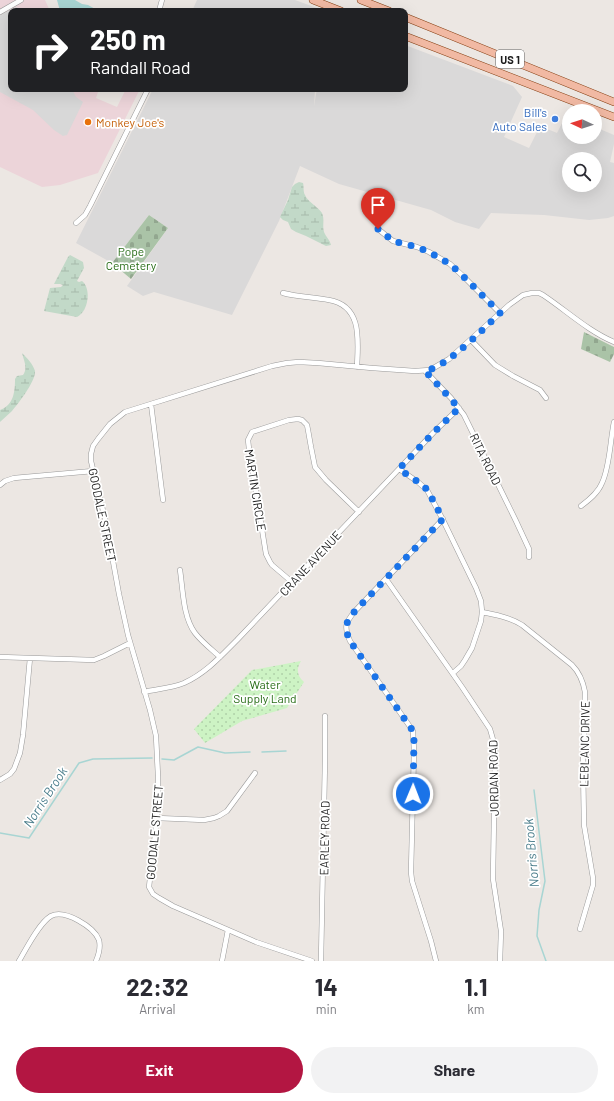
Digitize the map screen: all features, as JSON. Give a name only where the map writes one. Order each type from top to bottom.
[{"type":"main road","points":[[313,0],[333,8]]},
{"type":"main road","points":[[361,0],[381,8]]},
{"type":"main road","name":"US 1","points":[[408,19],[614,102]]},
{"type":"main road","name":"US 1","points":[[408,37],[614,117]]},
{"type":"street","points":[[0,12],[21,0]]},
{"type":"street","points":[[76,224],[85,215],[90,206],[147,92]]},
{"type":"street","points":[[378,229],[393,241],[417,247],[450,264],[500,313]]},
{"type":"street","points":[[283,293],[298,297],[334,301],[342,304],[348,310],[354,317],[357,328],[357,367]]},
{"type":"street","name":"GOODALE STREET","points":[[312,961],[256,942],[173,906],[153,894],[150,887],[149,882],[157,818],[158,776],[156,736],[130,643],[119,594],[106,523],[91,460],[93,446],[110,424],[125,412],[272,366],[286,363],[318,362],[357,367],[415,371],[430,370],[449,359],[500,313],[523,295],[532,293],[539,293],[548,298],[596,333],[614,342]]},
{"type":"street","points":[[471,340],[495,365],[540,390],[546,398]]},
{"type":"street","name":"RITA ROAD","points":[[425,371],[464,415],[516,520],[529,549],[529,557]]},
{"type":"street","points":[[151,404],[163,500]]},
{"type":"street","name":"CRANE AVENUE","points":[[144,692],[184,683],[205,671],[292,582],[434,432],[459,408]]},
{"type":"street","name":"MARTIN CIRCLE","points":[[292,582],[272,565],[266,554],[249,449],[248,440],[252,432],[289,420],[302,420],[307,425],[315,467],[326,480],[359,512]]},
{"type":"street","points":[[582,506],[592,497],[602,484],[612,453],[614,422]]},
{"type":"street","points":[[399,469],[424,486],[429,493],[482,601],[482,612],[476,636],[469,654],[461,666],[452,673]]},
{"type":"street","points":[[0,484],[14,478],[93,471]]},
{"type":"street","points":[[436,961],[412,881],[411,872],[414,751],[413,731],[350,641],[346,632],[346,624],[355,611],[443,519]]},
{"type":"street","points":[[180,570],[189,622],[200,639],[220,657]]},
{"type":"street","name":"JORDAN ROAD","points":[[386,579],[490,729],[494,743],[495,774],[493,879],[501,931],[500,961]]},
{"type":"street","name":"LEBLANC DRIVE","points":[[482,612],[502,616],[514,620],[522,625],[572,665],[578,671],[584,683],[584,825],[593,885],[580,929]]},
{"type":"street","points":[[0,657],[94,660],[130,643]]},
{"type":"street","points":[[0,780],[10,774],[14,769],[20,753],[30,658]]},
{"type":"street","name":"EARLEY ROAD","points":[[321,961],[325,716]]},
{"type":"street","points":[[157,818],[204,820],[219,816],[227,811],[255,773]]},
{"type":"street","points":[[19,961],[45,920],[52,916],[68,915],[94,932],[99,941],[100,947],[96,961]]},
{"type":"street","points":[[222,961],[228,930]]},
{"type":"shaded area","points":[[0,0],[45,0],[49,8],[8,8],[8,92],[98,92],[96,98],[117,107],[124,92],[138,92],[98,173],[60,185],[42,187],[0,167]]},
{"type":"shaded area","points":[[197,0],[295,0],[317,8],[193,8]]},
{"type":"shaded area","points":[[8,11],[8,92],[74,92],[76,97],[83,102],[67,135],[63,136],[54,130],[33,110],[0,92],[0,15]]},
{"type":"shaded area","points":[[408,46],[513,86],[522,97],[504,137],[529,148],[540,126],[557,133],[562,123],[562,144],[602,144],[602,130],[614,135],[614,144],[610,162],[614,163],[614,216],[589,220],[544,215],[491,213],[479,229],[455,222],[431,210],[339,184],[300,166],[279,221],[232,315],[154,292],[143,296],[127,286],[168,228],[149,215],[112,263],[76,243],[152,92],[315,92],[314,106],[316,92],[408,92]]},
{"type":"green space","points":[[299,182],[303,183],[306,197],[322,213],[324,232],[331,245],[326,246],[296,232],[291,229],[288,222],[280,217],[292,187]]},
{"type":"green space","name":"Pope Cemetery","points":[[149,215],[168,228],[131,279],[112,263]]},
{"type":"green space","points":[[70,255],[83,262],[84,268],[77,281],[82,281],[87,289],[88,295],[84,310],[77,317],[44,311],[50,288],[61,287],[63,285],[54,284]]},
{"type":"green space","points":[[584,332],[614,347],[614,354],[610,362],[581,349]]},
{"type":"green space","points":[[22,353],[33,366],[35,375],[30,386],[18,403],[0,422],[0,410],[5,408],[11,401],[15,388],[15,379],[17,376],[23,375],[25,370]]},
{"type":"green space","name":"Water Supply Land","points":[[301,661],[298,667],[298,672],[304,682],[287,708],[242,721],[205,743],[194,729],[252,670]]},
{"type":"water","points":[[57,0],[75,0],[94,8],[59,8]]},
{"type":"waterway","name":"Norris Brook","points":[[162,759],[174,760],[198,747],[225,753],[250,752]]},
{"type":"waterway","name":"Norris Brook","points":[[262,752],[286,751]]},
{"type":"waterway","name":"Norris Brook","points":[[0,833],[29,838],[79,763],[93,759],[152,758]]},
{"type":"waterway","name":"Norris Brook","points":[[534,790],[545,881],[539,910],[537,936],[546,961]]},
{"type":"place","name":"Bill's Auto Sales","points":[[555,119]]},
{"type":"place","name":"Monkey Joe's","points":[[88,122]]},
{"type":"route","points":[[378,229],[393,241],[417,247],[450,264],[500,313],[449,359],[430,370],[425,371],[459,408],[399,469],[424,486],[443,519],[355,611],[349,618],[346,627],[346,632],[350,641],[413,731],[413,794]]}]
